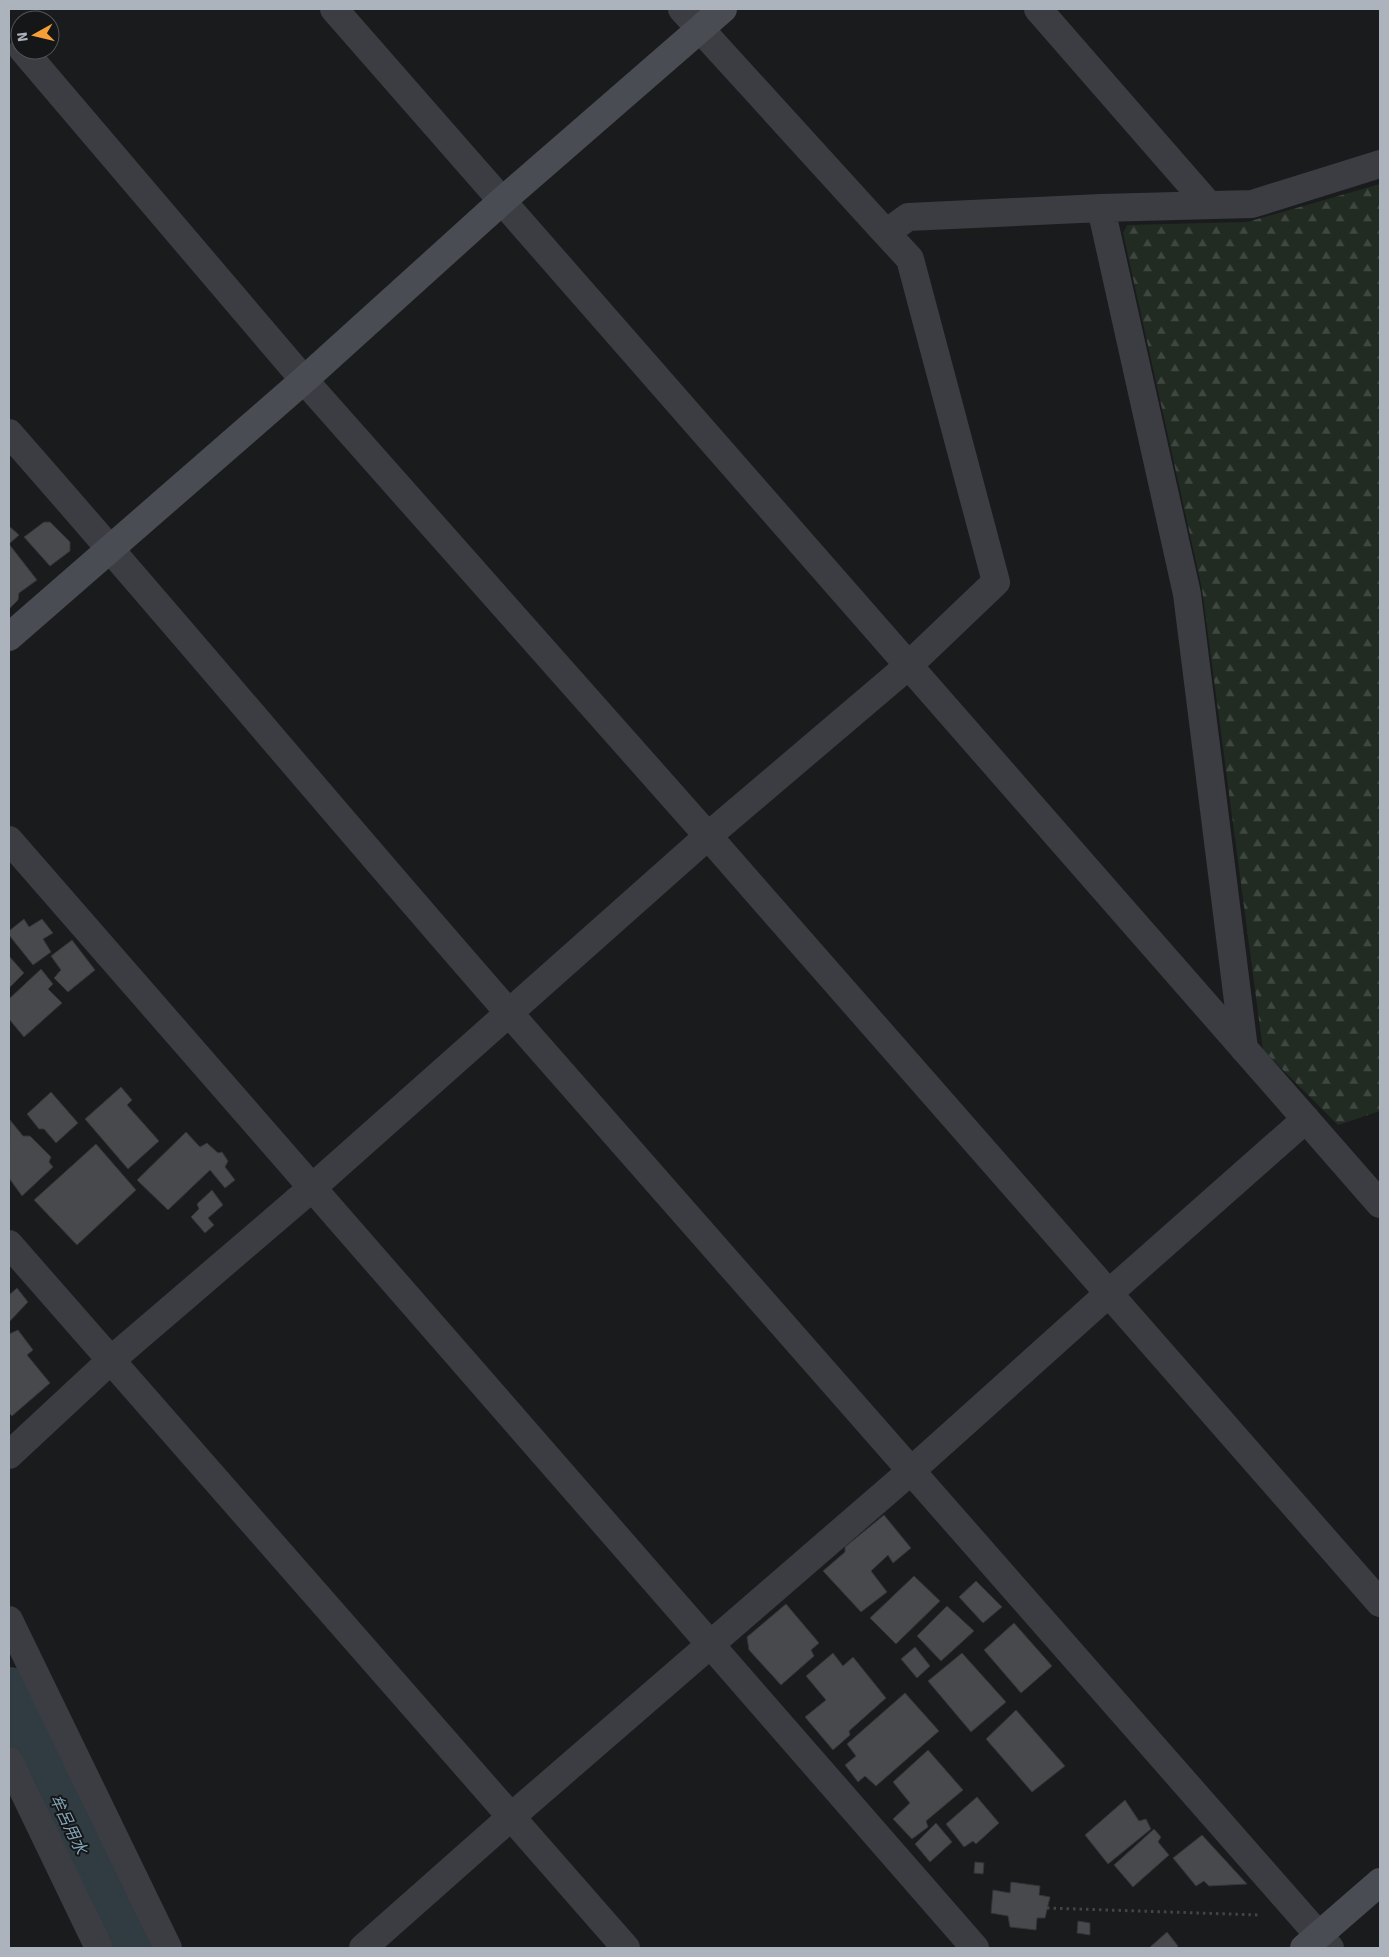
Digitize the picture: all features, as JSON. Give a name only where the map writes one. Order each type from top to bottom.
[{"type":"street","points":[[334,9],[1380,1204]]},
{"type":"street","points":[[9,1455],[110,1362],[313,1187],[708,836],[908,666],[996,582],[910,259],[682,9]]},
{"type":"street","points":[[9,637],[304,380],[502,201],[723,9]]},
{"type":"street","points":[[1038,9],[1208,204]]},
{"type":"street","points":[[32,60],[304,380],[708,836],[1380,1603]]},
{"type":"street","points":[[886,233],[908,217],[1101,208],[1252,204],[1380,164]]},
{"type":"street","points":[[1101,208],[1187,594],[1244,1049]]},
{"type":"street","points":[[9,433],[111,548],[508,1012],[912,1470],[1318,1944],[1380,1882]]},
{"type":"street","points":[[9,840],[974,1948]]},
{"type":"street","points":[[363,1948],[511,1817],[912,1470],[1306,1120]]},
{"type":"street","points":[[9,1244],[110,1362],[626,1948]]},
{"type":"street","points":[[9,1620],[168,1948]]},
{"type":"street","points":[[9,1761],[99,1948]]},
{"type":"path","points":[[1047,1908],[1259,1915]]},
{"type":"green space","points":[[1380,184],[1380,1111],[1338,1125],[1263,1050],[1202,589],[1123,233],[1127,225],[1247,222]]},
{"type":"building","points":[[44,522],[50,522],[70,542],[70,551],[50,566],[24,537]]},
{"type":"building","points":[[9,526],[19,535],[9,544]]},
{"type":"building","points":[[9,544],[37,580],[19,593],[18,600],[9,609]]},
{"type":"building","points":[[24,919],[29,927],[42,919],[53,933],[43,939],[51,952],[33,965],[9,935],[9,931]]},
{"type":"building","points":[[72,940],[95,970],[68,992],[54,978],[61,970],[51,956]]},
{"type":"building","points":[[9,956],[24,973],[9,988]]},
{"type":"building","points":[[41,969],[53,984],[48,989],[62,1003],[24,1037],[9,1019],[9,999]]},
{"type":"building","points":[[121,1087],[132,1100],[127,1105],[159,1141],[128,1169],[85,1119]]},
{"type":"building","points":[[51,1092],[78,1123],[56,1143],[44,1129],[39,1129],[27,1114]]},
{"type":"building","points":[[10,1120],[23,1136],[30,1136],[51,1157],[49,1162],[53,1167],[22,1196],[9,1178]]},
{"type":"building","points":[[186,1132],[200,1147],[207,1143],[218,1153],[222,1152],[228,1161],[225,1167],[235,1180],[225,1188],[210,1170],[168,1210],[137,1180]]},
{"type":"building","points":[[96,1144],[136,1190],[77,1245],[34,1200]]},
{"type":"building","points":[[212,1190],[223,1205],[208,1218],[214,1225],[205,1233],[191,1217],[199,1209],[197,1204]]},
{"type":"building","points":[[17,1288],[28,1302],[9,1322],[9,1295]]},
{"type":"building","points":[[18,1330],[33,1350],[27,1355],[50,1383],[12,1416],[9,1413],[9,1334]]},
{"type":"building","points":[[884,1515],[911,1548],[893,1563],[888,1555],[871,1571],[887,1592],[861,1612],[823,1571],[845,1552],[845,1547]]},
{"type":"building","points":[[914,1576],[940,1601],[896,1644],[870,1618]]},
{"type":"building","points":[[976,1581],[1002,1607],[983,1623],[959,1597]]},
{"type":"building","points":[[786,1604],[819,1643],[811,1650],[814,1656],[781,1685],[749,1650],[747,1637]]},
{"type":"building","points":[[947,1606],[974,1631],[941,1661],[917,1636]]},
{"type":"building","points":[[1014,1623],[1052,1666],[1021,1693],[984,1650]]},
{"type":"building","points":[[915,1647],[930,1666],[917,1678],[901,1659]]},
{"type":"building","points":[[833,1653],[843,1666],[853,1657],[886,1698],[849,1731],[850,1735],[833,1750],[805,1717],[826,1700],[806,1676]]},
{"type":"building","points":[[962,1653],[1006,1702],[971,1732],[928,1681]]},
{"type":"building","points":[[905,1693],[939,1731],[876,1786],[865,1776],[858,1782],[845,1765],[856,1756],[847,1744]]},
{"type":"building","points":[[1016,1710],[1065,1766],[1032,1792],[986,1739]]},
{"type":"building","points":[[928,1750],[963,1790],[926,1821],[928,1827],[912,1839],[893,1819],[910,1803],[893,1782]]},
{"type":"building","points":[[977,1797],[999,1823],[976,1844],[973,1841],[964,1847],[946,1824]]},
{"type":"building","points":[[1125,1800],[1139,1821],[1146,1819],[1151,1829],[1108,1864],[1085,1835]]},
{"type":"building","points":[[936,1823],[952,1842],[930,1862],[915,1844]]},
{"type":"building","points":[[1154,1829],[1161,1837],[1158,1842],[1169,1855],[1133,1887],[1114,1865]]},
{"type":"building","points":[[1202,1835],[1247,1884],[1209,1886],[1204,1881],[1196,1886],[1173,1858]]},
{"type":"building","points":[[975,1862],[984,1863],[983,1874],[974,1873]]},
{"type":"building","points":[[1011,1882],[1040,1886],[1039,1895],[1050,1897],[1045,1918],[1037,1918],[1036,1930],[1010,1927],[1008,1916],[991,1913],[993,1890],[1010,1893]]},
{"type":"building","points":[[1078,1921],[1090,1923],[1090,1935],[1077,1933]]},
{"type":"building","points":[[1167,1932],[1178,1946],[1176,1948],[1149,1948]]},
{"type":"waterway","name":"牟呂用水","points":[[9,1699],[129,1948]]}]
